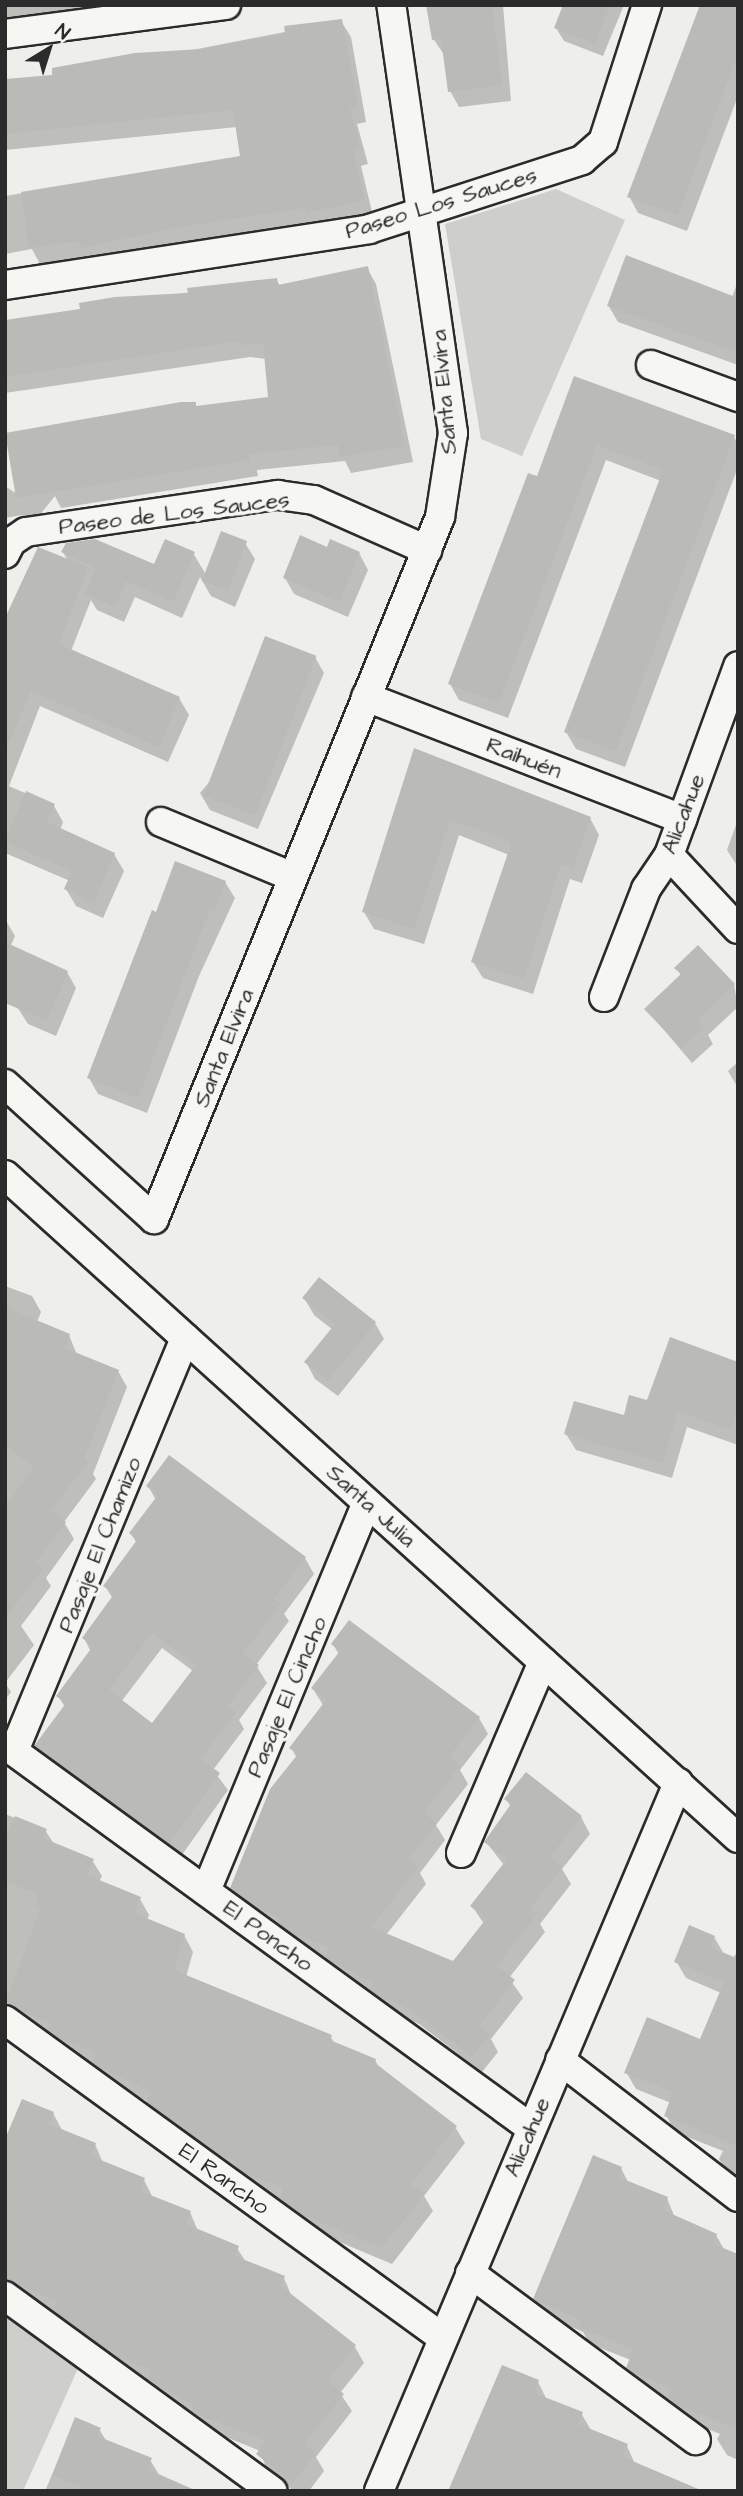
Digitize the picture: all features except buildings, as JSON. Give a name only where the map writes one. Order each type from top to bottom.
[{"type":"street","points":[[5,34],[226,5]]},
{"type":"street","name":"Santa Elvira","points":[[5,1084],[154,1219],[426,550],[447,490],[453,433],[391,5]]},
{"type":"street","name":"Paseo Los Sauces","points":[[5,285],[369,229],[582,160],[603,142],[647,5]]},
{"type":"street","points":[[651,365],[738,397]]},
{"type":"street","name":"Paseo de Los Sauces","points":[[5,554],[11,542],[26,532],[278,495],[314,500],[426,550]]},
{"type":"street","name":"Alicahue","points":[[604,997],[646,889],[669,855],[738,666]]},
{"type":"street","name":"Raihuén","points":[[366,697],[682,819]]},
{"type":"street","points":[[161,822],[293,877]]},
{"type":"street","points":[[669,855],[738,929]]},
{"type":"street","name":"Santa Julia","points":[[5,1175],[738,1838]]},
{"type":"street","name":"Pasaje El Chamizo","points":[[10,1748],[185,1338]]},
{"type":"street","name":"Pasaje El Cincho","points":[[206,1891],[367,1503]]},
{"type":"street","points":[[461,1853],[543,1661]]},
{"type":"street","name":"El Poncho","points":[[10,1748],[531,2128]]},
{"type":"street","name":"Alicahue","points":[[380,2490],[678,1783]]},
{"type":"street","name":"El Rancho","points":[[5,2020],[443,2338]]},
{"type":"street","points":[[559,2060],[738,2197]]},
{"type":"street","points":[[470,2273],[696,2440]]},
{"type":"street","points":[[5,2296],[272,2491]]},
{"type":"shaded area","points":[[556,189],[625,220],[522,456],[481,439],[445,224]]},
{"type":"shaded area","points":[[5,2309],[80,2364],[23,2491],[5,2491]]}]
